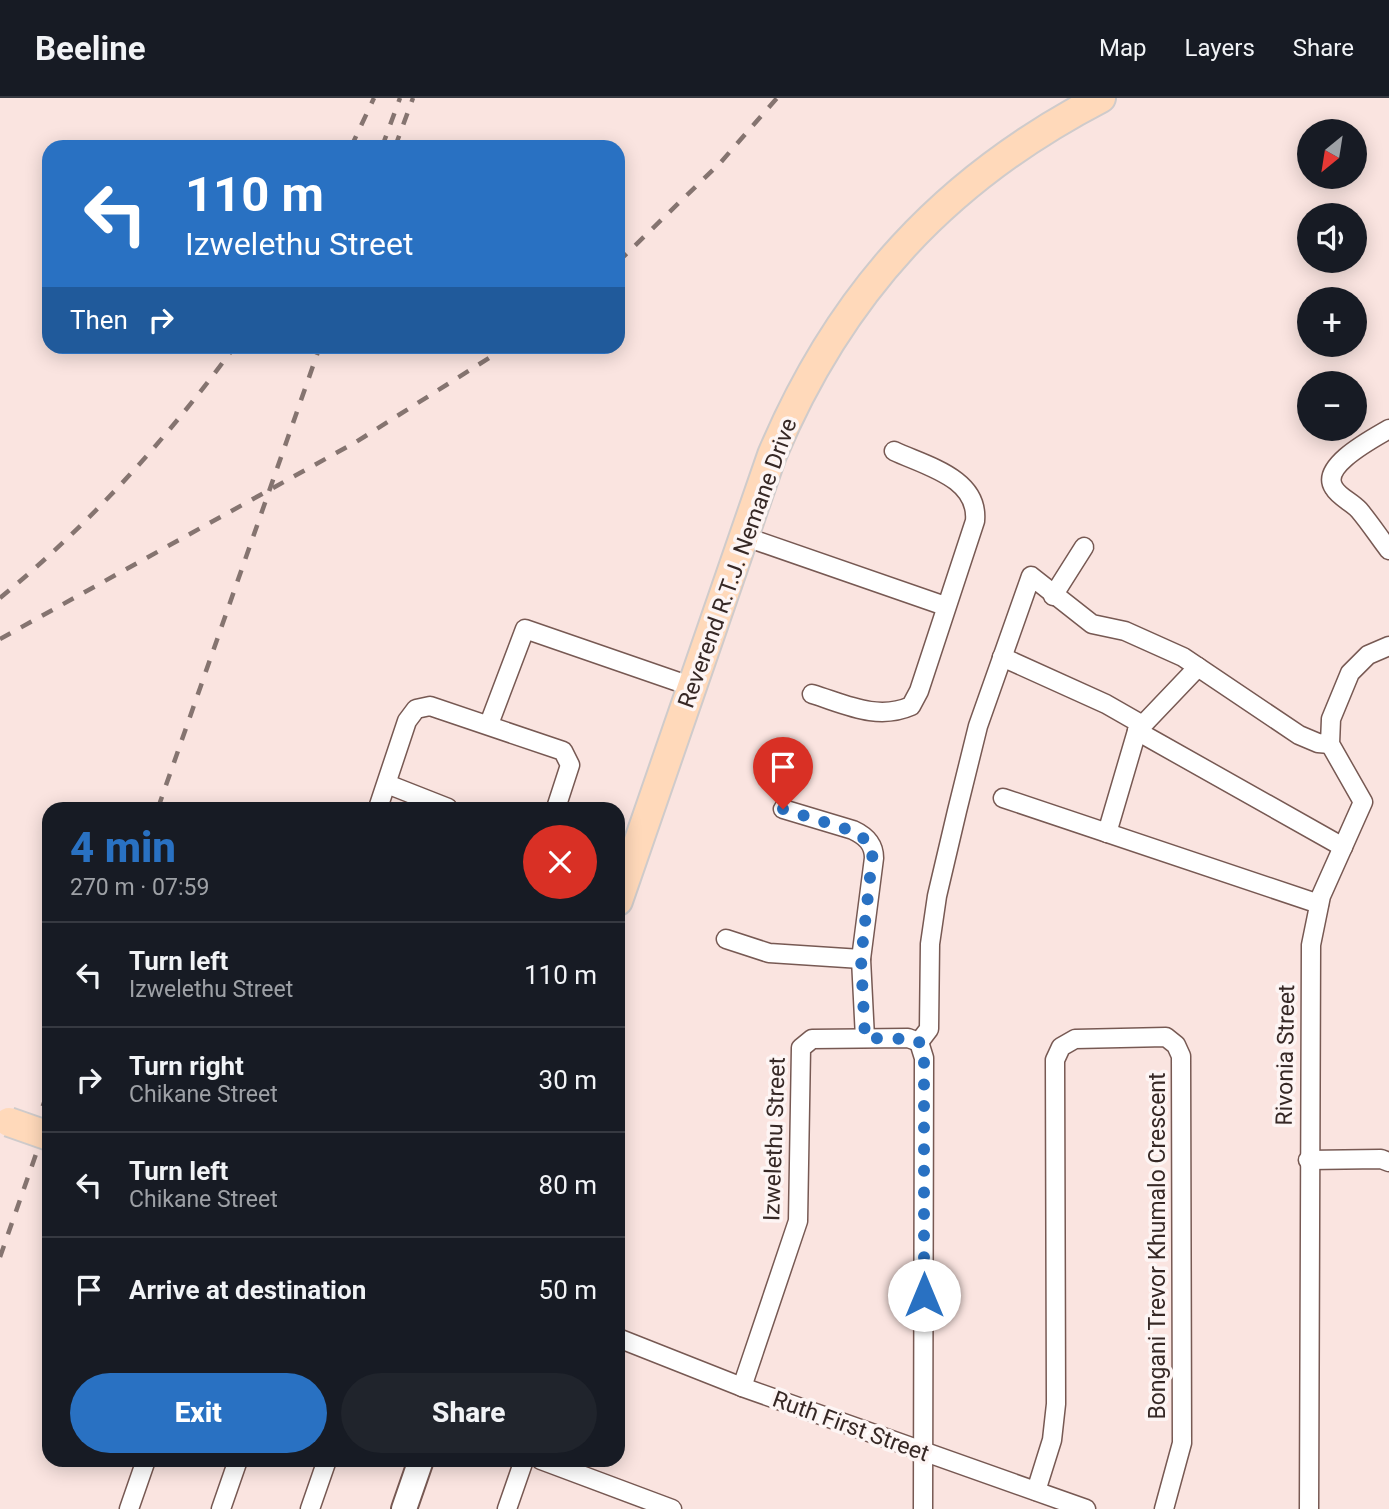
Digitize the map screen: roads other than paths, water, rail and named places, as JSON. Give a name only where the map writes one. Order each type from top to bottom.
[{"type":"main road","name":"Reverend R.T.J. Nemane Drive","points":[[625,881],[743,536],[798,397],[830,342],[879,274],[918,229],[974,177],[1009,152],[1096,99]]},
{"type":"main road","points":[[5,1120],[42,1133]]},
{"type":"street","points":[[1389,429],[1336,466],[1331,477],[1333,488],[1359,510],[1389,550]]},
{"type":"street","points":[[812,694],[871,712],[893,712],[911,706],[919,691],[975,521],[974,499],[957,481],[894,451]]},
{"type":"street","points":[[743,536],[945,606]]},
{"type":"street","points":[[1053,596],[1084,547]]},
{"type":"street","points":[[923,1509],[924,1058],[919,1042],[929,1030],[930,944],[937,896],[978,726],[1031,576],[1053,596],[1098,627],[1125,631],[1198,667],[1299,735],[1318,743],[1330,744],[1331,719],[1345,679],[1368,655],[1389,646]]},
{"type":"street","points":[[489,724],[525,629],[692,687]]},
{"type":"street","points":[[1002,657],[1106,704],[1193,765],[1343,847]]},
{"type":"street","points":[[1107,833],[1139,727],[1198,667]]},
{"type":"street","points":[[380,802],[407,721],[416,709],[435,706],[558,749],[568,757],[568,773],[558,802]]},
{"type":"street","name":"Rivonia Street","points":[[1309,1509],[1308,1160],[1311,945],[1319,904],[1363,802],[1330,744]]},
{"type":"street","points":[[387,784],[432,802]]},
{"type":"street","points":[[1003,798],[1319,904]]},
{"type":"street","points":[[783,809],[853,830],[870,843],[874,859],[861,959],[865,1038]]},
{"type":"street","points":[[726,939],[769,953],[861,959]]},
{"type":"street","name":"Izwelethu Street","points":[[742,1387],[798,1221],[799,1052],[803,1044],[812,1039],[865,1038],[908,1038],[919,1042]]},
{"type":"street","name":"Bongani Trevor Khumalo Crescent","points":[[1035,1491],[1052,1440],[1056,1404],[1055,1060],[1061,1047],[1075,1039],[1166,1038],[1176,1045],[1181,1056],[1182,1443],[1164,1509]]},
{"type":"street","points":[[1308,1160],[1381,1159],[1389,1162]]},
{"type":"street","name":"Ruth First Street","points":[[625,1341],[742,1387],[1086,1509]]},
{"type":"street","points":[[129,1509],[144,1467]]},
{"type":"street","points":[[221,1509],[236,1467]]},
{"type":"street","points":[[310,1509],[325,1467]]},
{"type":"street","points":[[404,1509],[419,1467]]},
{"type":"street","points":[[507,1509],[522,1467]]},
{"type":"street","points":[[560,1467],[672,1509]]},
{"type":"railway","points":[[354,140],[374,98]]},
{"type":"railway","points":[[385,140],[400,98]]},
{"type":"railway","points":[[398,140],[413,98]]},
{"type":"railway","points":[[625,255],[721,162],[777,98]]},
{"type":"railway","points":[[0,598],[96,511],[182,415],[229,354]]},
{"type":"railway","points":[[160,802],[317,354]]},
{"type":"railway","points":[[0,639],[356,442],[495,354]]},
{"type":"railway","points":[[35,1129],[42,1108]]},
{"type":"railway","points":[[0,1257],[42,1137]]}]
